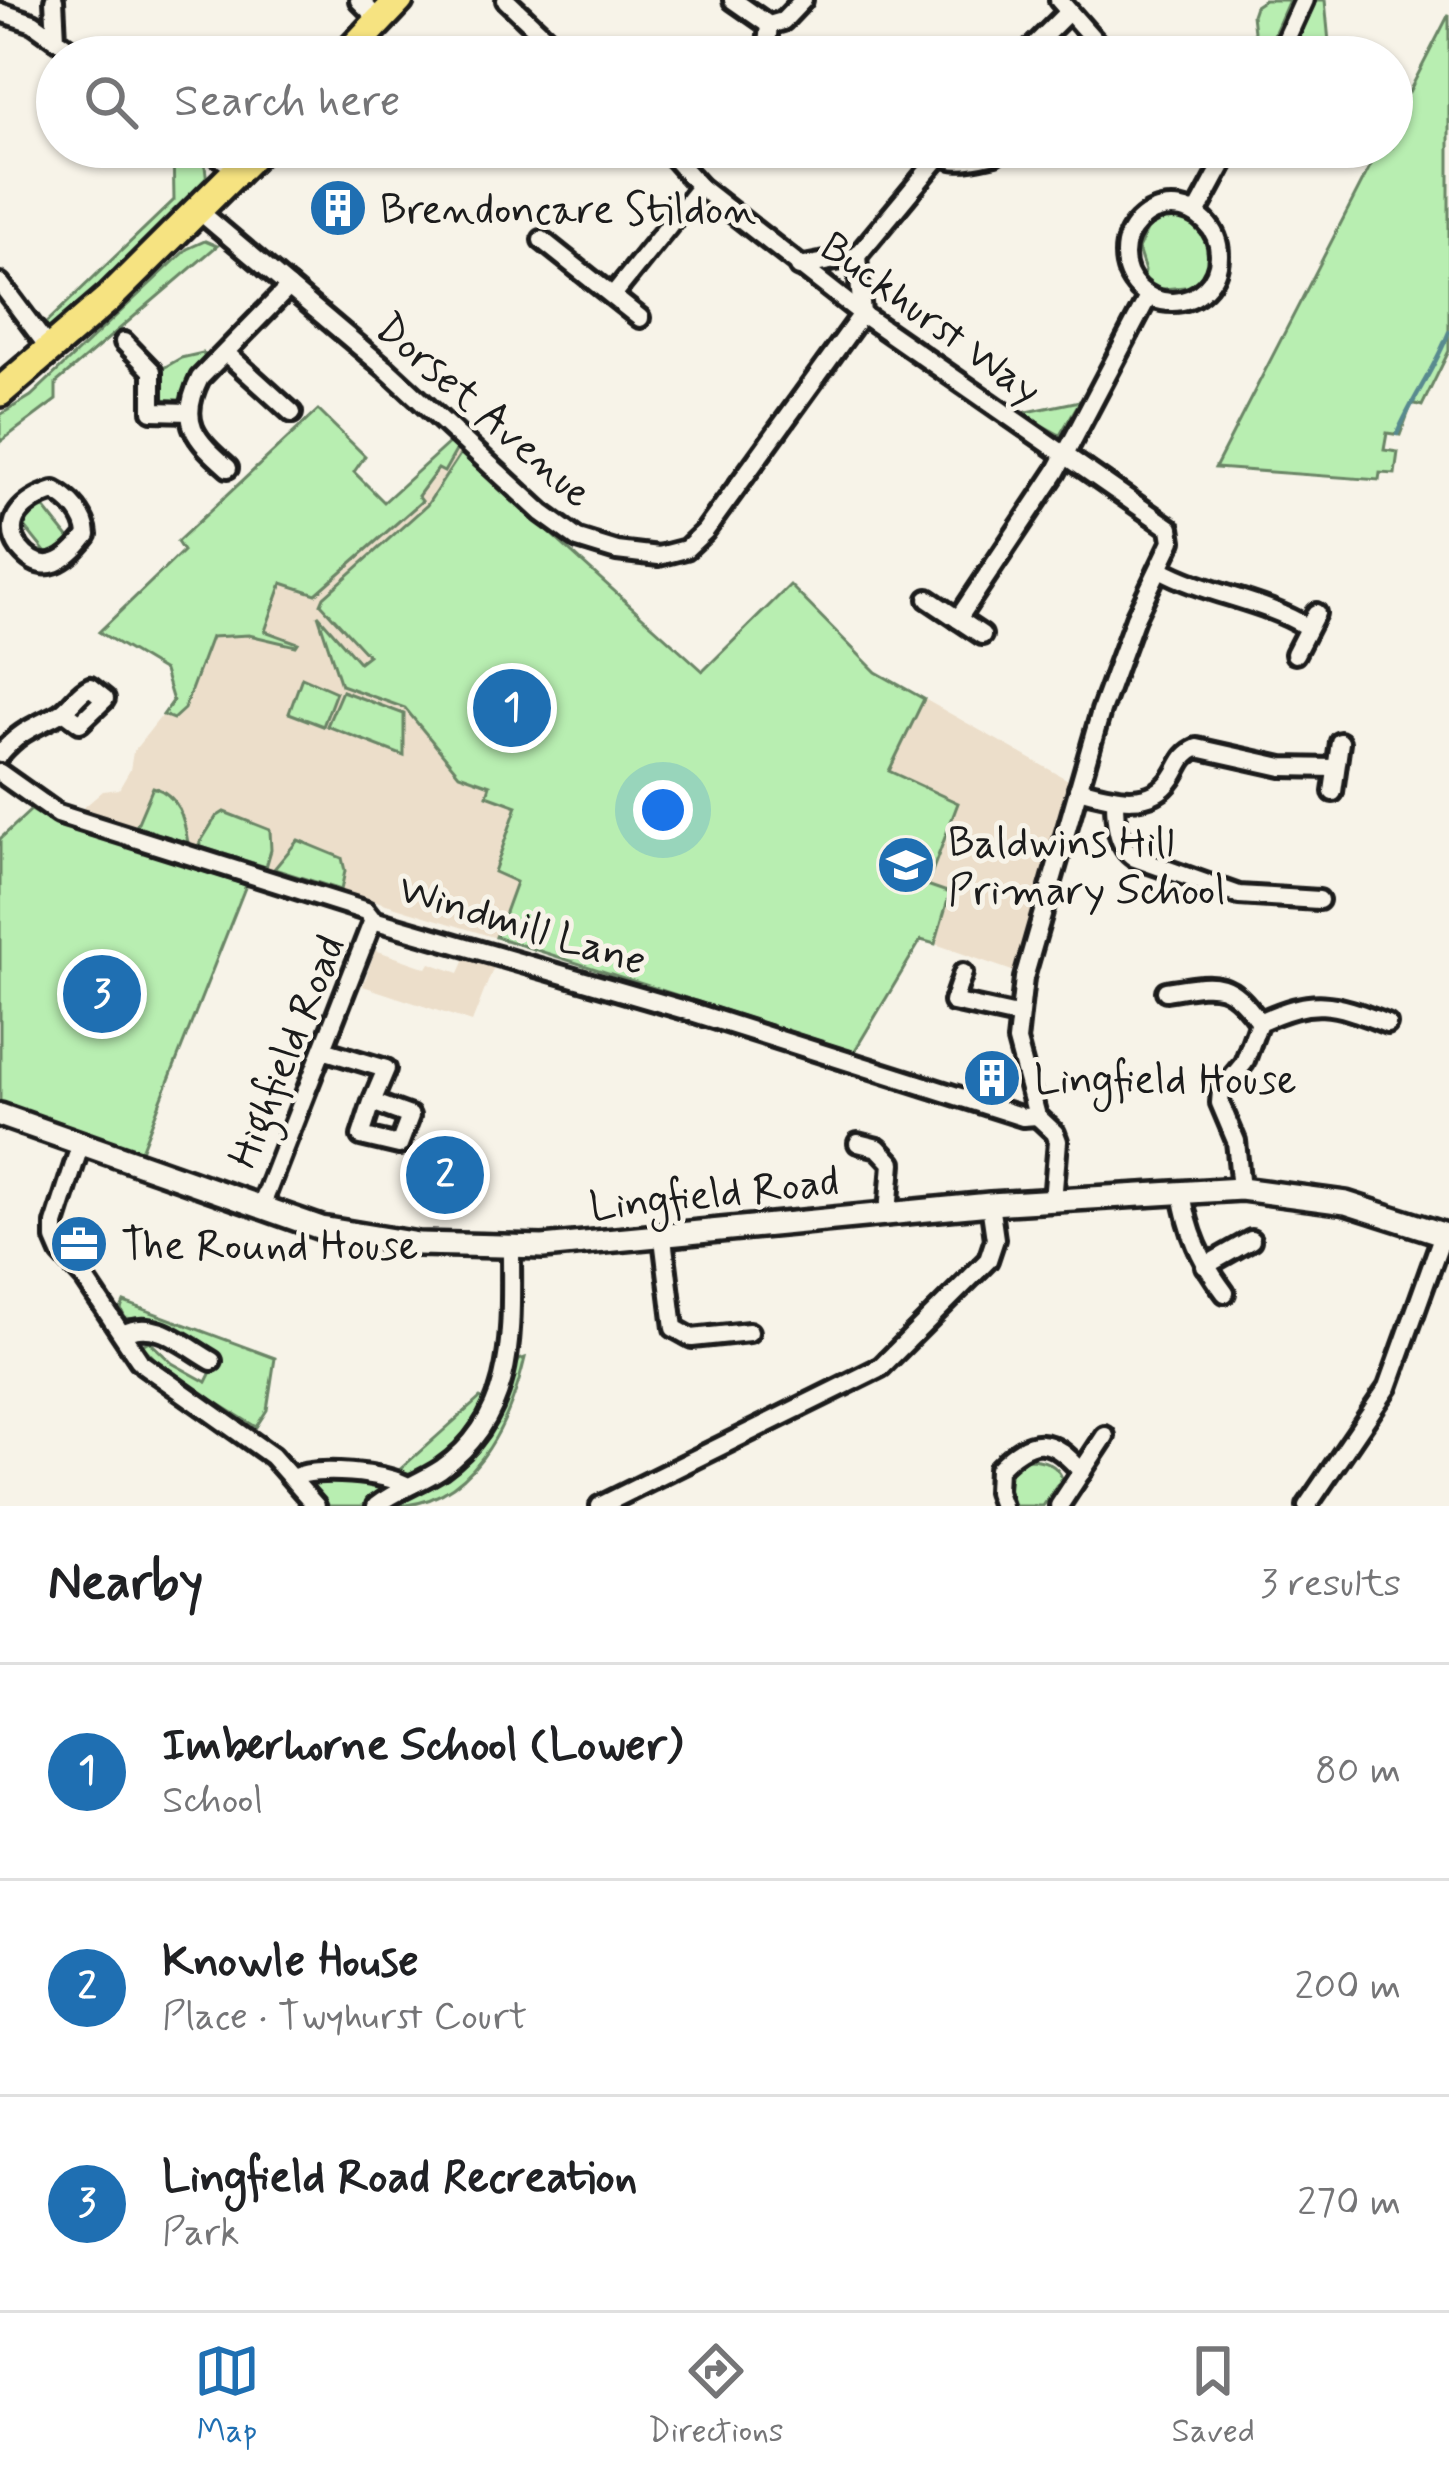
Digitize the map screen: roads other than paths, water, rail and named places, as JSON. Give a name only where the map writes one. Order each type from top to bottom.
[{"type":"highway","points":[[369,10],[400,0]]},
{"type":"highway","points":[[0,392],[51,351],[241,168]]},
{"type":"street","points":[[54,0],[56,36]]},
{"type":"street","points":[[506,0],[544,36]]},
{"type":"street","points":[[733,0],[769,25]]},
{"type":"street","points":[[769,25],[783,21],[803,0]]},
{"type":"street","points":[[1288,36],[1304,0]]},
{"type":"street","points":[[1039,36],[1063,6],[1090,36]]},
{"type":"street","points":[[0,12],[33,23],[52,36]]},
{"type":"street","points":[[768,36],[769,25]]},
{"type":"street","points":[[234,168],[238,171]]},
{"type":"street","name":"Buckhurst Way","points":[[683,168],[700,187],[862,314],[1170,528],[1172,541],[1160,569]]},
{"type":"street","points":[[799,267],[857,256],[924,168]]},
{"type":"street","points":[[1196,214],[1221,168]]},
{"type":"street","points":[[614,296],[700,187]]},
{"type":"street","points":[[1171,207],[1196,214],[1216,237],[1218,269],[1199,296],[1171,302],[1148,298],[1137,288],[1125,260],[1136,226],[1155,210],[1171,207]]},
{"type":"street","name":"Dorset Avenue","points":[[199,211],[385,368],[542,513],[578,538],[616,551],[658,556],[686,549],[705,531],[862,314]]},
{"type":"street","points":[[542,240],[640,318]]},
{"type":"street","points":[[857,256],[862,314]]},
{"type":"street","points":[[0,283],[51,351]]},
{"type":"street","points":[[228,468],[194,437],[190,412],[200,379],[289,287]]},
{"type":"street","points":[[958,619],[1064,456],[1148,298]]},
{"type":"street","points":[[124,342],[152,371],[152,411],[190,412]]},
{"type":"street","points":[[226,354],[292,413]]},
{"type":"street","points":[[54,491],[66,497],[87,523],[87,535],[66,555],[40,566],[30,562],[11,537],[6,519],[54,491]]},
{"type":"street","points":[[1052,1201],[1058,1141],[1055,1132],[1036,1116],[1017,1041],[1017,1016],[1032,943],[1101,711],[1135,618],[1160,569],[1192,587],[1311,620],[1295,655]]},
{"type":"street","points":[[928,599],[982,635]]},
{"type":"street","points":[[0,754],[32,724],[64,711]]},
{"type":"street","points":[[1333,792],[1340,742]]},
{"type":"street","points":[[1078,789],[1115,799],[1141,799],[1171,780],[1188,752],[1197,748],[1282,767],[1335,768]]},
{"type":"street","name":"Windmill Lane","points":[[0,773],[58,814],[366,911],[373,920],[692,1012],[1023,1117],[1036,1116]]},
{"type":"street","points":[[1115,799],[1120,840],[1135,858],[1239,895],[1318,900]]},
{"type":"street","name":"Highfield Road","points":[[261,1207],[373,920]]},
{"type":"street","points":[[963,973],[953,1002],[1017,1016]]},
{"type":"street","points":[[1166,991],[1213,983],[1238,993],[1258,1022]]},
{"type":"street","points":[[1240,1190],[1236,1141],[1220,1103],[1221,1091],[1244,1063],[1258,1022],[1297,1005],[1340,1006],[1387,1024]]},
{"type":"street","points":[[323,1051],[386,1069],[372,1102]]},
{"type":"street","name":"Lingfield Road","points":[[0,1115],[321,1228],[371,1239],[511,1248],[663,1238],[990,1204],[1240,1190],[1346,1203],[1446,1235]]},
{"type":"street","points":[[81,1143],[55,1224],[61,1253],[141,1362],[248,1438],[316,1506]]},
{"type":"street","points":[[858,1143],[878,1148],[892,1163],[888,1214]]},
{"type":"street","points":[[1182,1192],[1191,1238],[1225,1293]]},
{"type":"street","points":[[601,1506],[881,1366],[988,1260],[995,1239],[990,1204]]},
{"type":"street","points":[[1307,1506],[1388,1387],[1446,1235]]},
{"type":"street","points":[[663,1238],[674,1328],[692,1338],[749,1332]]},
{"type":"street","points":[[1205,1266],[1251,1240]]},
{"type":"street","points":[[376,1506],[461,1452],[497,1397],[511,1350],[511,1248]]},
{"type":"street","points":[[123,1334],[136,1327],[152,1327],[212,1361]]},
{"type":"street","points":[[1059,1506],[1105,1436]]},
{"type":"street","points":[[1002,1506],[998,1469],[1016,1450],[1032,1443],[1049,1444],[1082,1472]]},
{"type":"street","points":[[293,1478],[310,1472],[388,1477],[407,1486]]},
{"type":"waterway","points":[[1397,434],[1449,332]]},
{"type":"place","name":"Brendoncare Stildon","points":[[338,208]]},
{"type":"place","name":"Imberhorne School (Lower)","points":[[512,708]]},
{"type":"place","name":"Baldwins Hill Primary School","points":[[906,865]]},
{"type":"place","name":"Lingfield Road Recreation","points":[[102,994]]},
{"type":"place","name":"Lingfield House","points":[[992,1078]]},
{"type":"place","name":"Knowle House","points":[[445,1175]]},
{"type":"place","name":"The Round House","points":[[79,1244]]}]
